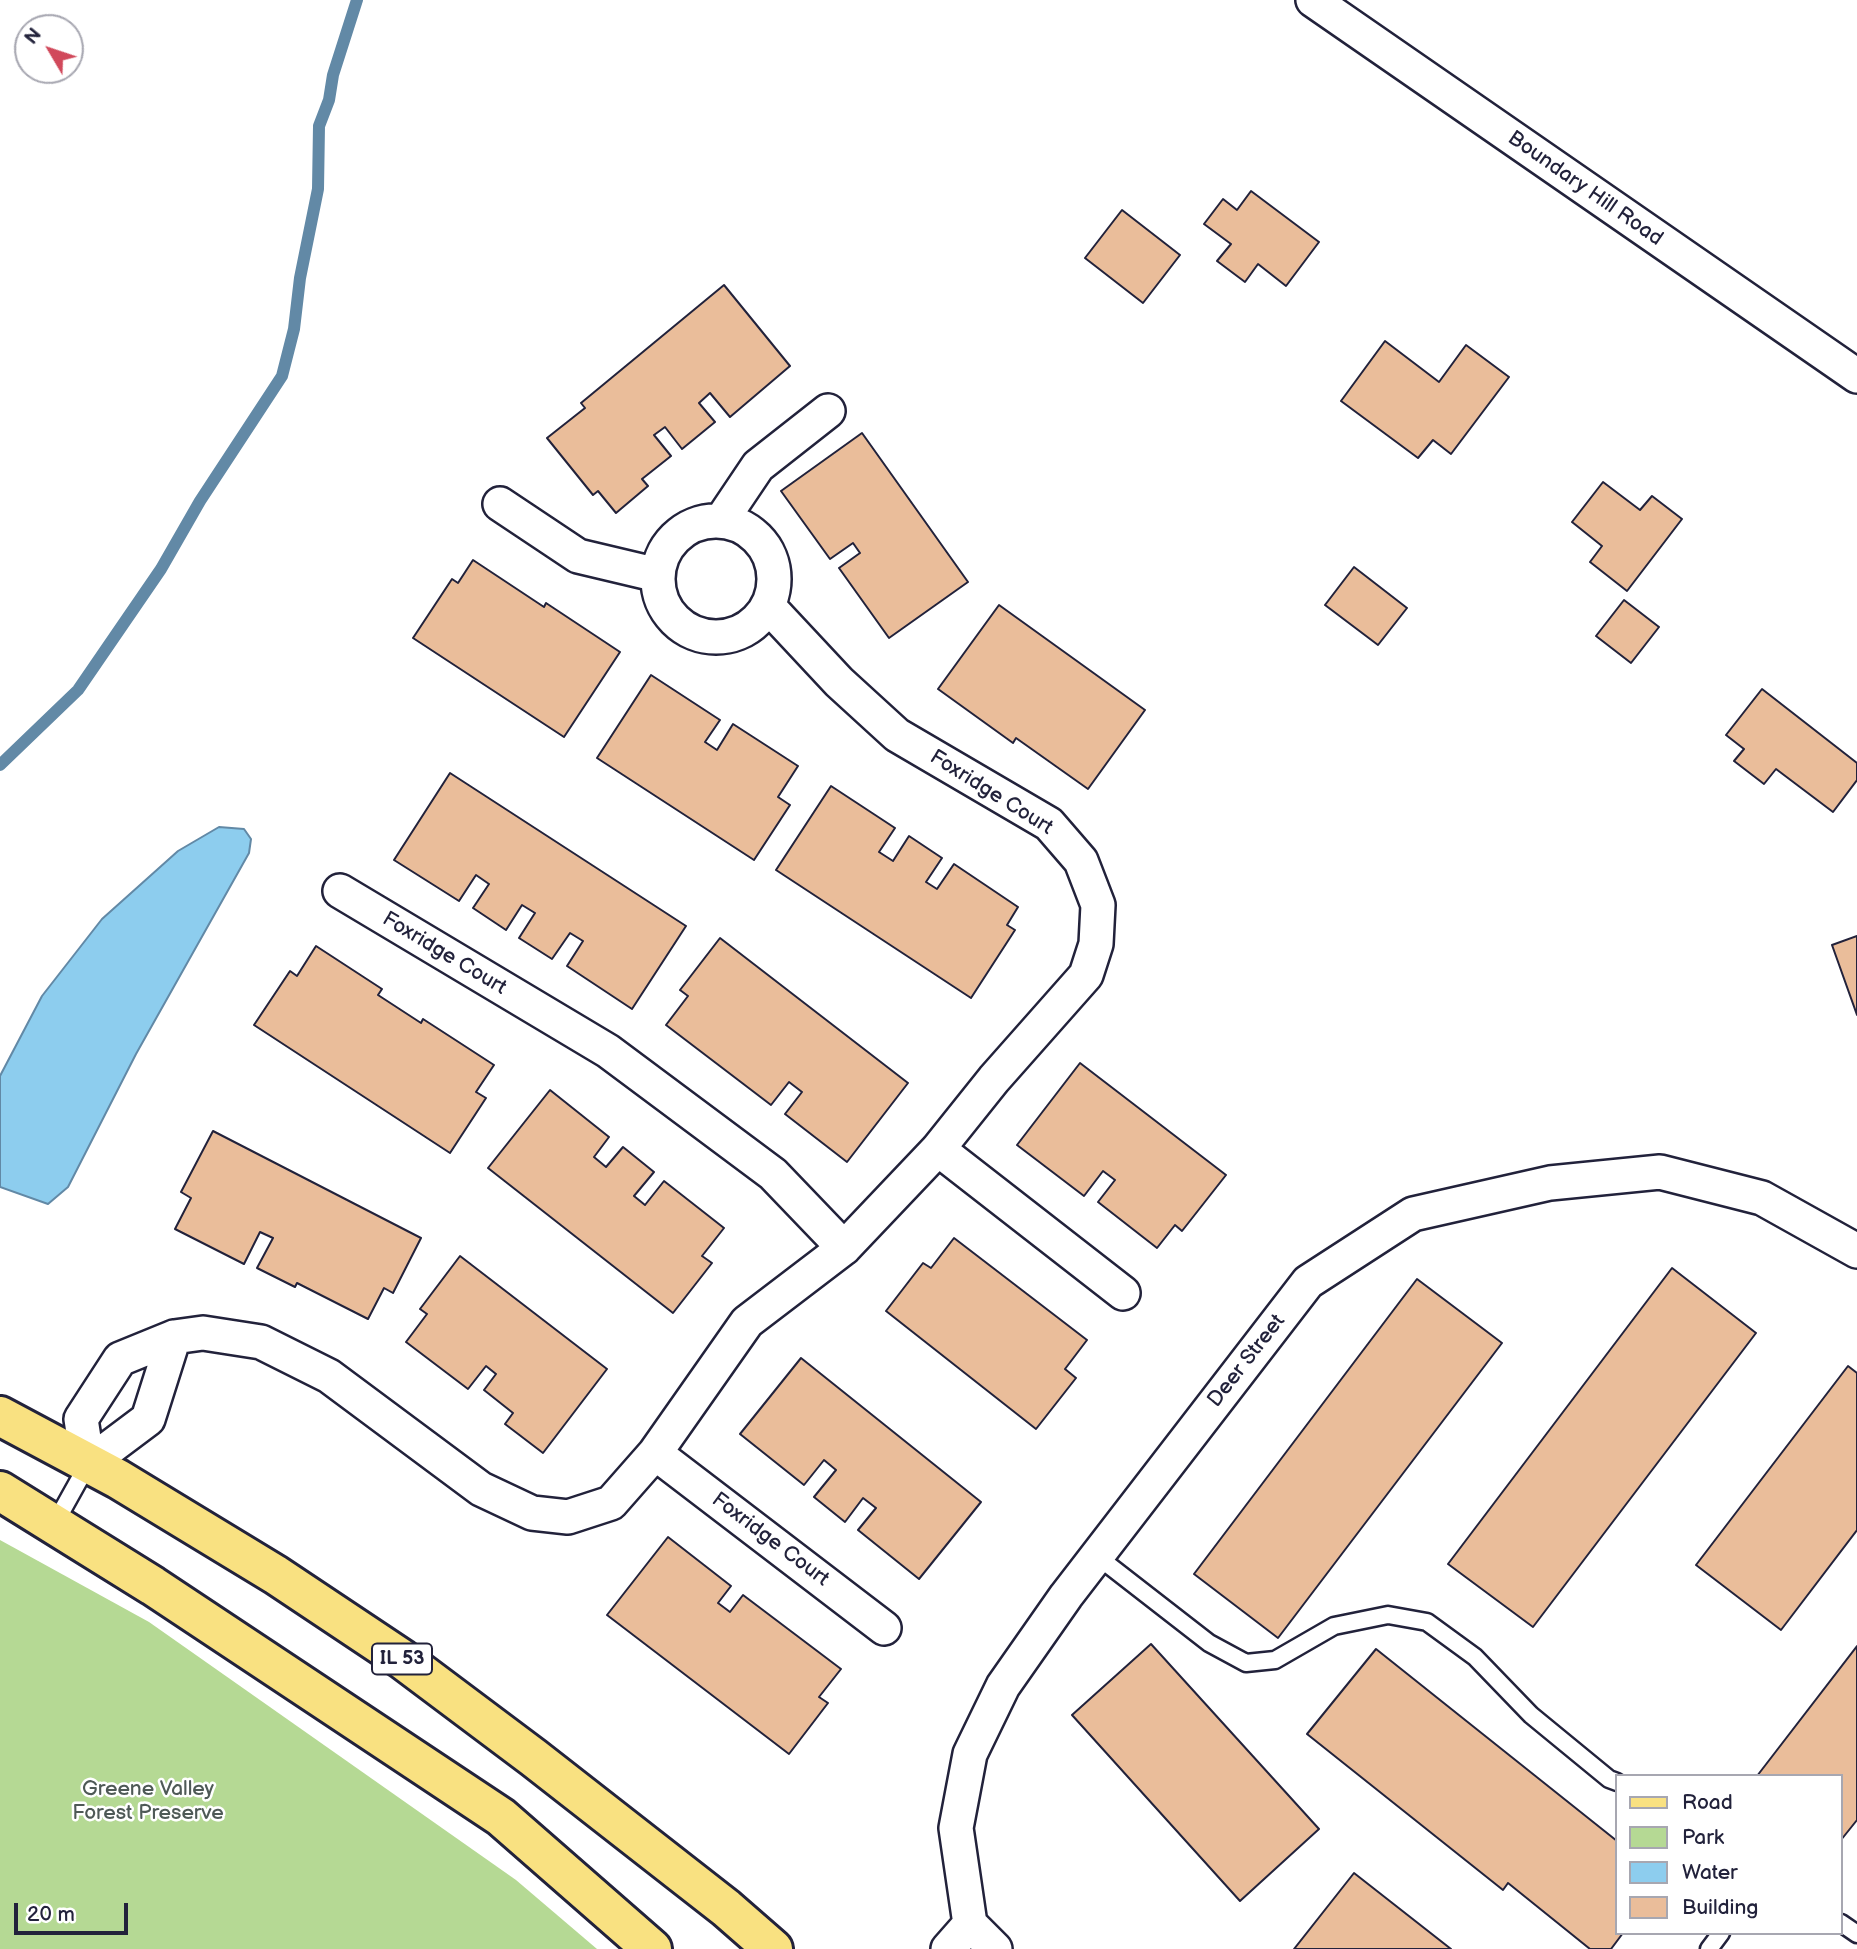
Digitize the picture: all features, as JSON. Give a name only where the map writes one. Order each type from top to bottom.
[{"type":"main road","name":"IL 53","points":[[0,1416],[118,1479],[276,1575],[402,1659],[716,1899],[773,1949]]},
{"type":"main road","points":[[0,1491],[153,1586],[500,1817],[652,1949]]},
{"type":"street","name":"Boundary Hill Road","points":[[1313,0],[1857,376]]},
{"type":"street","points":[[721,521],[758,466],[828,411]]},
{"type":"street","points":[[500,504],[578,556],[658,575]]},
{"type":"street","points":[[721,521],[739,525],[755,536],[768,551],[774,569],[774,588],[768,606],[756,622],[739,633],[720,638],[700,636],[682,627],[668,613],[659,594],[658,575],[662,557],[671,541],[702,523],[721,521]]},
{"type":"street","name":"Foxridge Court","points":[[88,1464],[81,1419],[120,1359],[173,1337],[203,1333],[261,1342],[329,1376],[481,1489],[532,1513],[568,1517],[611,1503],[655,1453],[747,1322],[844,1248],[938,1149],[994,1079],[1086,975],[1096,944],[1098,905],[1081,861],[1049,824],[897,735],[839,682],[768,606]]},
{"type":"street","name":"Foxridge Court","points":[[340,891],[608,1051],[774,1174],[844,1248]]},
{"type":"street","points":[[938,1149],[1123,1293]]},
{"type":"street","name":"Deer Street","points":[[970,1924],[956,1828],[970,1754],[1003,1686],[1097,1556],[1308,1282],[1413,1214],[1550,1183],[1660,1172],[1762,1198],[1857,1251]]},
{"type":"street","points":[[88,1464],[148,1419],[173,1337]]},
{"type":"street","name":"Foxridge Court","points":[[655,1453],[884,1628]]},
{"type":"street","points":[[948,1949],[970,1924],[995,1949]]},
{"type":"lane","points":[[54,1525],[88,1464]]},
{"type":"lane","points":[[1097,1556],[1209,1643],[1246,1663],[1275,1660],[1334,1626],[1388,1615],[1427,1622],[1475,1657],[1531,1715],[1609,1779],[1616,1782]]},
{"type":"green space","name":"Greene Valley Forest Preserve","points":[[0,1540],[149,1622],[516,1880],[597,1949],[0,1949]]},
{"type":"water","points":[[219,827],[244,829],[251,839],[249,853],[136,1054],[68,1187],[48,1204],[0,1187],[0,1076],[42,996],[102,919],[178,851]]},
{"type":"building","points":[[1251,191],[1319,242],[1286,286],[1258,264],[1245,282],[1217,261],[1231,244],[1204,224],[1223,199],[1237,210]]},
{"type":"building","points":[[1122,210],[1180,255],[1143,303],[1085,258]]},
{"type":"building","points":[[724,285],[790,366],[730,417],[710,393],[699,403],[715,422],[682,449],[665,427],[654,435],[671,456],[642,479],[648,486],[616,513],[598,491],[593,495],[547,438],[585,408],[581,403]]},
{"type":"building","points":[[1385,341],[1439,382],[1466,345],[1509,377],[1451,454],[1433,440],[1418,458],[1341,401]]},
{"type":"building","points":[[862,433],[968,582],[889,638],[839,568],[860,553],[853,543],[830,559],[781,491]]},
{"type":"building","points":[[1603,482],[1640,510],[1652,496],[1682,519],[1627,591],[1590,562],[1602,546],[1572,522]]},
{"type":"building","points":[[473,560],[544,607],[546,603],[620,652],[564,737],[413,638],[452,579],[458,583]]},
{"type":"building","points":[[1354,567],[1407,608],[1378,645],[1325,605]]},
{"type":"building","points":[[1624,600],[1659,627],[1631,663],[1596,636]]},
{"type":"building","points":[[999,605],[1145,710],[1088,789],[1016,738],[1013,743],[938,689]]},
{"type":"building","points":[[651,675],[720,720],[705,742],[717,750],[733,724],[798,766],[778,797],[790,805],[754,860],[597,758]]},
{"type":"building","points":[[1762,689],[1857,763],[1857,780],[1833,812],[1776,769],[1764,784],[1734,761],[1744,749],[1726,735]]},
{"type":"building","points":[[450,773],[686,926],[632,1009],[567,966],[583,941],[570,933],[552,959],[519,938],[535,913],[522,905],[506,930],[473,908],[489,884],[476,875],[459,901],[394,860]]},
{"type":"building","points":[[831,786],[895,828],[879,852],[893,861],[909,836],[942,858],[926,882],[937,889],[954,864],[1018,907],[1007,925],[1015,930],[971,998],[776,870]]},
{"type":"building","points":[[1857,936],[1857,1015],[1832,945]]},
{"type":"building","points":[[720,938],[908,1083],[847,1162],[785,1114],[802,1092],[789,1082],[771,1105],[666,1025],[688,996],[680,990]]},
{"type":"building","points":[[316,946],[382,989],[378,995],[421,1023],[423,1019],[494,1065],[476,1092],[486,1098],[450,1153],[254,1025],[290,971],[297,976]]},
{"type":"building","points":[[1080,1063],[1226,1175],[1182,1231],[1175,1225],[1157,1248],[1098,1202],[1115,1180],[1103,1171],[1084,1196],[1017,1145]]},
{"type":"building","points":[[550,1090],[609,1137],[594,1157],[606,1167],[623,1147],[654,1172],[634,1196],[645,1205],[664,1181],[724,1228],[702,1256],[712,1263],[673,1313],[488,1168]]},
{"type":"building","points":[[213,1131],[421,1238],[393,1293],[384,1288],[368,1319],[297,1283],[295,1287],[257,1268],[273,1238],[260,1232],[244,1264],[175,1229],[191,1198],[181,1192]]},
{"type":"building","points":[[954,1238],[1087,1340],[1065,1369],[1076,1378],[1036,1429],[886,1311],[923,1263],[931,1268]]},
{"type":"building","points":[[460,1256],[607,1369],[543,1453],[505,1424],[513,1413],[484,1390],[496,1374],[486,1366],[468,1389],[406,1342],[427,1314],[420,1309]]},
{"type":"building","points":[[1672,1268],[1756,1333],[1533,1627],[1448,1564]]},
{"type":"building","points":[[1417,1279],[1502,1343],[1278,1638],[1194,1574]]},
{"type":"building","points":[[801,1358],[981,1502],[919,1579],[858,1530],[876,1508],[863,1498],[845,1522],[814,1497],[836,1470],[824,1460],[804,1485],[740,1434]]},
{"type":"building","points":[[1848,1366],[1857,1373],[1857,1530],[1781,1630],[1696,1565]]},
{"type":"building","points":[[668,1537],[731,1586],[718,1603],[730,1612],[743,1595],[841,1669],[819,1697],[828,1703],[789,1754],[607,1615]]},
{"type":"building","points":[[1151,1644],[1319,1829],[1240,1901],[1072,1715]]},
{"type":"building","points":[[1857,1646],[1857,1820],[1843,1838],[1843,1774],[1759,1774]]},
{"type":"building","points":[[1376,1649],[1616,1840],[1616,1935],[1622,1935],[1611,1949],[1590,1949],[1508,1883],[1503,1890],[1307,1734]]},
{"type":"building","points":[[1354,1873],[1451,1949],[1294,1949]]},
{"type":"waterway","points":[[0,765],[78,690],[161,569],[200,501],[282,376],[294,329],[300,278],[318,189],[319,126],[357,0]]}]
